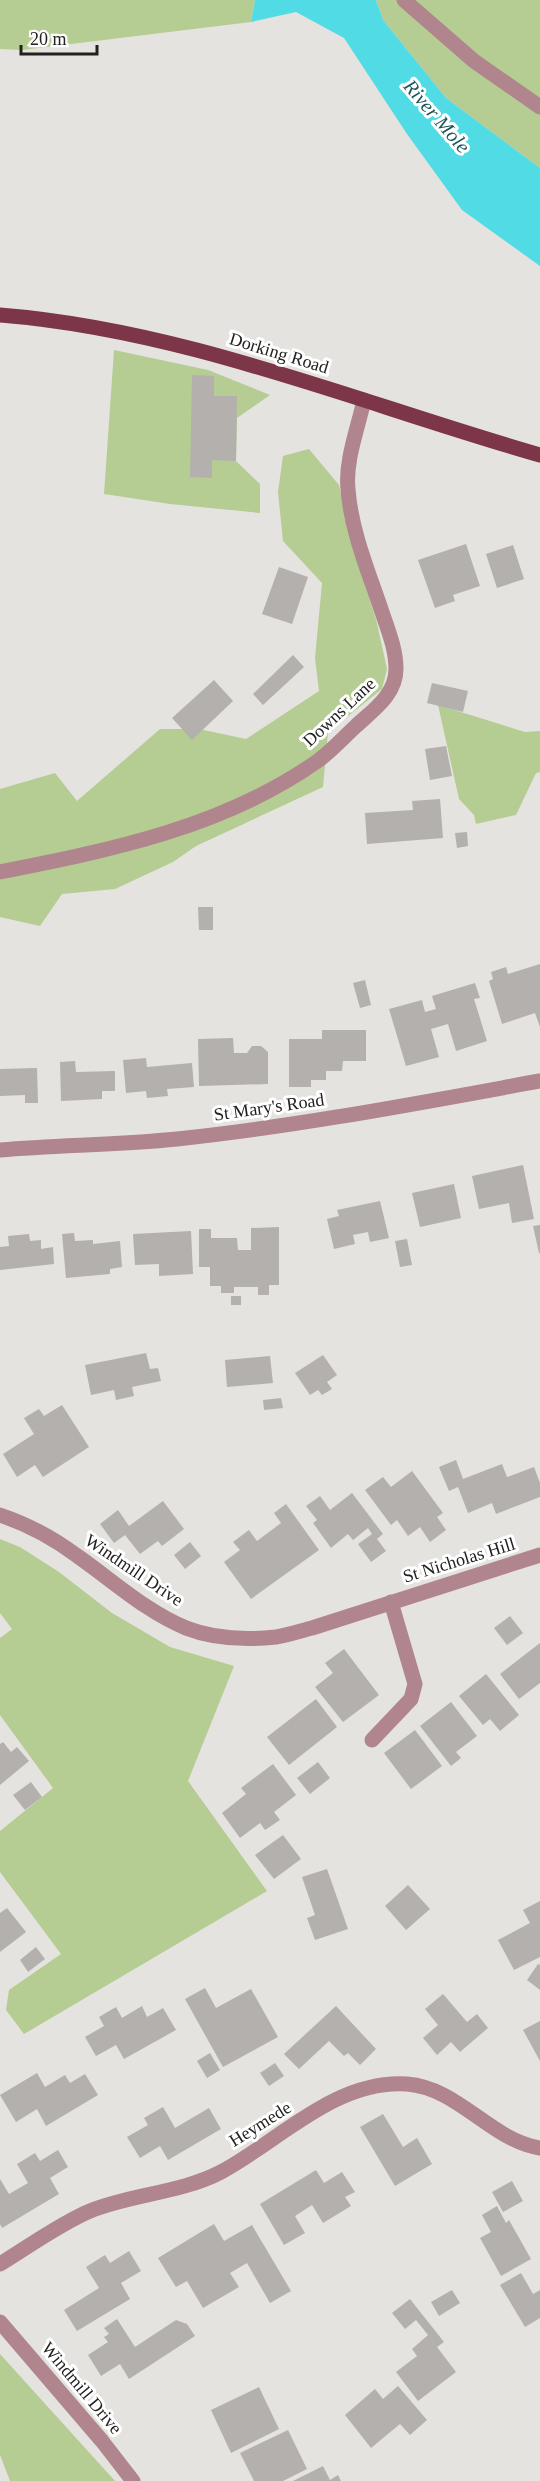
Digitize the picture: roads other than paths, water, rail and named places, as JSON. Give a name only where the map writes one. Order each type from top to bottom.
[{"type":"main road","name":"Dorking Road","points":[[0,315],[71,324],[155,339],[219,355],[540,455]]},
{"type":"street","points":[[404,0],[474,61],[540,107]]},
{"type":"street","name":"Downs Lane","points":[[0,872],[104,850],[193,826],[240,806],[319,759],[383,701],[393,688],[396,670],[394,648],[357,535],[348,490],[347,474],[364,400]]},
{"type":"street","name":"St Mary's Road","points":[[0,1150],[223,1134],[367,1113],[540,1082]]},
{"type":"street","name":"Windmill Drive","points":[[0,1515],[49,1538],[157,1614],[188,1628],[217,1636],[247,1639],[279,1637],[391,1602]]},
{"type":"street","name":"St Nicholas Hill","points":[[391,1602],[540,1555]]},
{"type":"street","points":[[372,1740],[411,1699],[415,1684],[391,1602]]},
{"type":"street","name":"Heymede","points":[[0,2264],[90,2211],[198,2182],[220,2172],[326,2106],[367,2087],[388,2084],[425,2087],[445,2095],[511,2138],[540,2148]]},
{"type":"street","name":"Windmill Drive","points":[[0,2322],[102,2441],[133,2481]]},
{"type":"water","name":"River Mole","points":[[255,0],[376,0],[383,20],[446,98],[540,168],[540,266],[462,210],[407,134],[344,38],[296,12],[251,22]]}]
